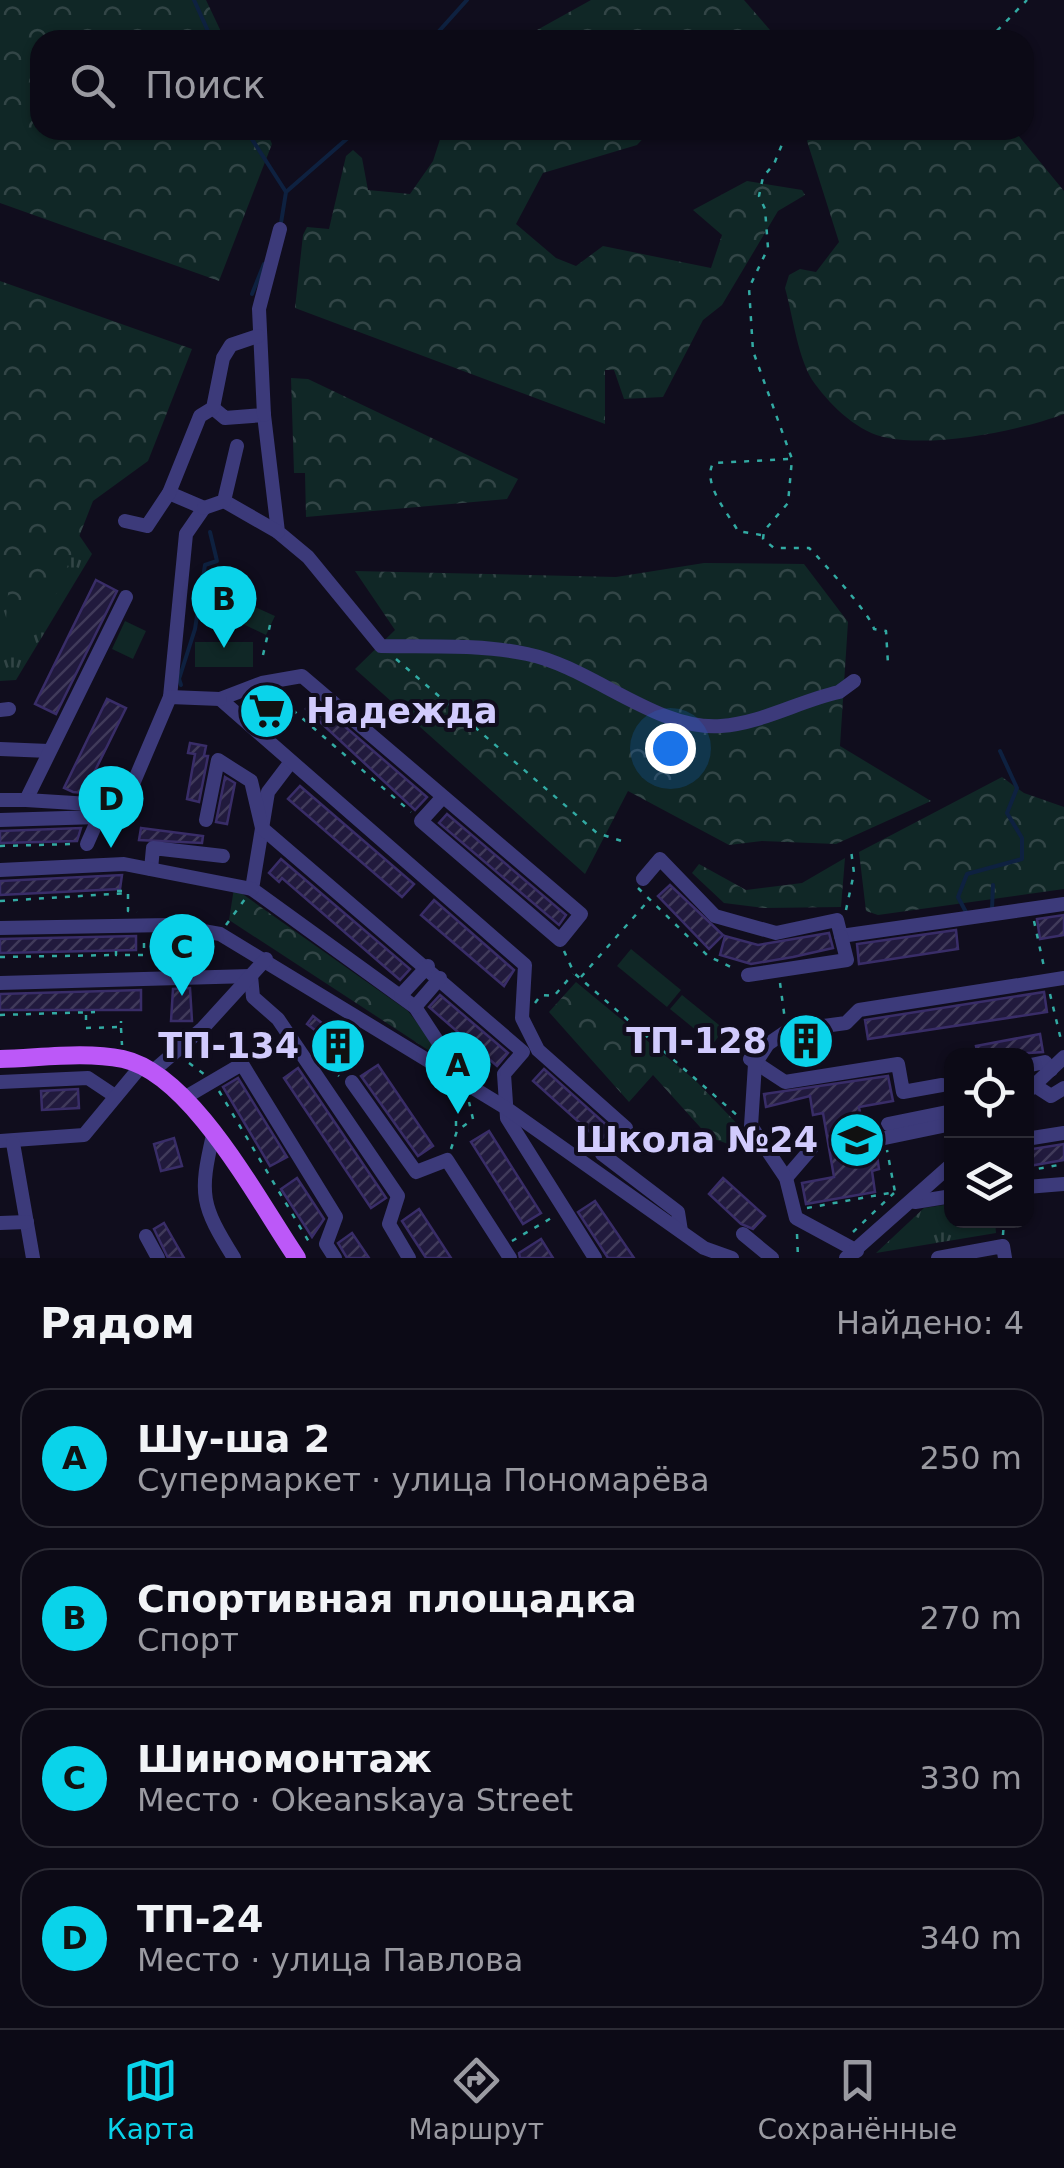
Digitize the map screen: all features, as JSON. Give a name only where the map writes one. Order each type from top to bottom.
[{"type":"main road","points":[[0,1059],[122,1059],[147,1068],[184,1098],[297,1258]]},
{"type":"street","points":[[278,532],[258,336],[260,309],[280,229]]},
{"type":"street","points":[[125,521],[147,526],[168,493],[200,416],[213,408],[224,358],[231,345],[258,336]]},
{"type":"street","points":[[213,408],[225,418],[264,415]]},
{"type":"street","points":[[224,501],[237,446]]},
{"type":"street","points":[[168,493],[204,508]]},
{"type":"street","points":[[87,844],[102,811],[130,790],[170,697],[186,534],[204,508],[224,501],[278,532],[308,557],[381,646],[529,654],[609,686],[660,713],[687,723],[719,726],[839,692],[854,681]]},
{"type":"street","points":[[26,800],[126,596]]},
{"type":"street","points":[[170,697],[220,699],[262,683],[302,676],[441,799],[581,914],[560,940],[421,821],[441,799]]},
{"type":"street","points":[[220,699],[525,965],[522,1018],[538,1050],[626,1128],[602,1154],[678,1212],[681,1231]]},
{"type":"street","points":[[0,749],[49,751]]},
{"type":"street","points":[[206,820],[218,760],[251,782],[262,828],[428,966],[523,1052],[504,1074],[506,1118],[595,1258]]},
{"type":"street","points":[[252,889],[268,792],[290,763]]},
{"type":"street","points":[[0,800],[102,811]]},
{"type":"street","points":[[0,820],[102,811]]},
{"type":"street","points":[[151,869],[154,848],[223,856]]},
{"type":"street","points":[[643,880],[660,859],[715,916],[776,933],[836,920],[847,960],[748,975]]},
{"type":"street","points":[[0,870],[124,864],[252,889],[415,1006],[466,1089]]},
{"type":"street","points":[[841,936],[1064,904]]},
{"type":"street","points":[[0,928],[140,923],[194,926],[220,934],[266,959],[466,1089],[506,1108],[681,1231],[701,1253],[732,1258]]},
{"type":"street","points":[[33,1258],[6,1142],[84,1135],[115,1096],[203,1028],[266,959]]},
{"type":"street","points":[[401,996],[428,966]]},
{"type":"street","points":[[0,983],[251,976]]},
{"type":"street","points":[[251,976],[252,996],[278,1020],[398,1196],[389,1224],[410,1258]]},
{"type":"street","points":[[415,1006],[440,978]]},
{"type":"street","points":[[944,1171],[850,1251],[800,1213],[786,1178],[751,1126],[752,1060],[787,1031],[846,1023],[859,1010],[1064,978]]},
{"type":"street","points":[[1034,1085],[1064,1058]]},
{"type":"street","points":[[752,1060],[786,1082],[898,1064],[904,1092],[942,1084]]},
{"type":"street","points":[[1034,1064],[1045,1062],[1051,1070]]},
{"type":"street","points":[[184,1098],[242,1064],[336,1217],[326,1244],[335,1258]]},
{"type":"street","points":[[0,1082],[88,1078],[115,1096]]},
{"type":"street","points":[[352,1082],[416,1172],[447,1160],[506,1252]]},
{"type":"street","points":[[1034,1090],[1051,1096],[1064,1088]]},
{"type":"street","points":[[884,1134],[944,1114]]},
{"type":"street","points":[[884,1134],[944,1125]]},
{"type":"street","points":[[1032,1138],[1064,1133]]},
{"type":"street","points":[[213,1136],[201,1186],[216,1228],[234,1258]]},
{"type":"street","points":[[786,1178],[811,1148]]},
{"type":"street","points":[[1034,1186],[1064,1184]]},
{"type":"street","points":[[909,1204],[944,1197]]},
{"type":"street","points":[[0,1223],[27,1222]]},
{"type":"street","points":[[743,1234],[772,1258]]},
{"type":"street","points":[[146,1236],[158,1258]]},
{"type":"street","points":[[938,1258],[1003,1246],[1004,1258]]},
{"type":"path","points":[[998,30],[1028,0]]},
{"type":"path","points":[[764,535],[788,503],[792,459],[753,351],[749,288],[768,248],[765,209],[758,196],[763,177],[774,164],[784,140]]},
{"type":"path","points":[[792,459],[713,463],[709,471],[712,486],[738,531],[764,535],[774,548],[809,548],[820,558],[836,582],[857,598],[874,629],[886,631],[888,664]]},
{"type":"path","points":[[263,655],[270,625]]},
{"type":"path","points":[[381,646],[597,833],[628,843]]},
{"type":"path","points":[[262,683],[421,821]]},
{"type":"path","points":[[0,846],[87,844]]},
{"type":"path","points":[[841,936],[854,873],[852,850]]},
{"type":"path","points":[[643,880],[637,891],[708,956],[748,975]]},
{"type":"path","points":[[220,934],[252,889]]},
{"type":"path","points":[[117,892],[128,893]]},
{"type":"path","points":[[0,901],[128,893]]},
{"type":"path","points":[[0,957],[144,955],[137,911],[128,912],[128,893]]},
{"type":"path","points":[[580,978],[648,901]]},
{"type":"path","points":[[1032,910],[1059,1041],[1064,1047]]},
{"type":"path","points":[[560,940],[574,973],[751,1126]]},
{"type":"path","points":[[522,1018],[541,996],[554,996],[574,973]]},
{"type":"path","points":[[779,973],[787,1031]]},
{"type":"path","points":[[86,1012],[86,1028],[121,1027]]},
{"type":"path","points":[[0,1015],[95,1012]]},
{"type":"path","points":[[121,1021],[122,1059]]},
{"type":"path","points":[[189,1063],[212,1081],[309,1242],[326,1244]]},
{"type":"path","points":[[456,1131],[474,1119],[466,1089]]},
{"type":"path","points":[[447,1160],[456,1121]]},
{"type":"path","points":[[850,1251],[895,1192],[884,1134]]},
{"type":"path","points":[[1034,1170],[1064,1164]]},
{"type":"path","points":[[798,1258],[800,1213],[895,1192]]},
{"type":"path","points":[[506,1252],[563,1211]]},
{"type":"green space","points":[[0,0],[206,0],[220,30],[30,30],[30,140],[270,140],[219,281],[0,203]]},
{"type":"green space","points":[[591,0],[744,0],[770,30],[537,30]]},
{"type":"green space","points":[[440,140],[642,140],[637,145],[543,173],[516,224],[556,258],[576,266],[603,246],[711,268],[722,235],[693,210],[747,181],[802,190],[805,195],[778,211],[722,305],[703,320],[663,397],[624,399],[614,370],[605,370],[605,424],[295,308],[303,235],[307,227],[329,229],[346,156],[353,150],[362,158],[368,190],[410,194],[433,161]]},
{"type":"green space","points":[[1022,140],[1064,191],[1064,414],[977,436],[908,440],[867,431],[838,410],[804,363],[785,288],[789,275],[800,269],[816,272],[839,242],[807,141]]},
{"type":"green space","points":[[0,281],[192,349],[148,461],[93,501],[57,593],[5,632],[9,581],[0,563]]},
{"type":"green space","points":[[291,378],[308,379],[518,479],[507,499],[306,517],[305,473],[294,473]]},
{"type":"green space","points":[[79,535],[92,554],[16,680],[0,681],[0,549]]},
{"type":"green space","points":[[704,563],[804,564],[848,622],[840,746],[931,801],[836,844],[762,841],[729,845],[628,791],[585,874],[355,669],[395,630],[355,571],[616,577]]},
{"type":"green space","points":[[235,598],[275,616],[266,635],[226,616]]},
{"type":"green space","points":[[125,621],[146,631],[133,659],[112,649]]},
{"type":"green space","points":[[195,642],[253,642],[253,667],[195,667]]},
{"type":"green space","points":[[1002,777],[1024,793],[1064,807],[1064,889],[878,915],[866,911],[859,852]]},
{"type":"green space","points":[[845,858],[841,907],[764,908],[724,903],[692,873],[699,864],[746,890],[802,883]]},
{"type":"green space","points":[[234,888],[408,1011],[448,1063],[229,920]]},
{"type":"green space","points":[[631,949],[681,990],[667,1007],[617,966]]},
{"type":"green space","points":[[576,982],[696,1081],[744,1131],[739,1148],[709,1137],[653,1075],[629,1102],[549,1012]]},
{"type":"green space","points":[[682,995],[724,1029],[713,1044],[670,1009]]},
{"type":"green space","points":[[944,1205],[944,1228],[996,1228],[996,1233],[876,1253],[924,1208]]},
{"type":"building","points":[[96,580],[117,591],[56,714],[35,704]]},
{"type":"building","points":[[107,699],[126,708],[84,793],[73,792],[64,788]]},
{"type":"building","points":[[314,700],[427,797],[415,810],[306,709]]},
{"type":"building","points":[[190,743],[206,746],[204,756],[208,756],[199,802],[187,799],[195,754],[188,753]]},
{"type":"building","points":[[225,777],[235,783],[227,824],[216,822]]},
{"type":"building","points":[[300,786],[414,884],[402,897],[288,799]]},
{"type":"building","points":[[447,814],[566,915],[559,925],[439,823]]},
{"type":"building","points":[[81,828],[77,841],[0,843],[0,831]]},
{"type":"building","points":[[141,828],[203,836],[202,843],[139,840]]},
{"type":"building","points":[[281,859],[410,969],[400,980],[282,878],[279,882],[269,873]]},
{"type":"building","points":[[122,875],[120,889],[0,895],[0,881]]},
{"type":"building","points":[[670,885],[723,935],[709,949],[658,896]]},
{"type":"building","points":[[434,900],[514,970],[504,986],[421,915]]},
{"type":"building","points":[[1064,915],[1064,935],[1040,939],[1037,919]]},
{"type":"building","points":[[956,930],[958,949],[859,964],[857,944]]},
{"type":"building","points":[[829,933],[833,948],[793,957],[751,964],[720,955],[725,936],[758,945]]},
{"type":"building","points":[[136,936],[136,950],[0,953],[0,939]]},
{"type":"building","points":[[190,988],[192,1021],[171,1021],[173,989]]},
{"type":"building","points":[[141,990],[141,1010],[0,1010],[0,994]]},
{"type":"building","points":[[1044,992],[1047,1012],[868,1039],[865,1020]]},
{"type":"building","points":[[440,995],[508,1053],[497,1066],[429,1007]]},
{"type":"building","points":[[313,1016],[346,1042],[336,1055],[329,1049],[333,1044],[307,1024]]},
{"type":"building","points":[[1040,1034],[1043,1052],[1034,1053],[1034,1048],[976,1046]]},
{"type":"building","points":[[378,1065],[433,1146],[418,1156],[361,1076]]},
{"type":"building","points":[[298,1068],[386,1198],[371,1208],[284,1078]]},
{"type":"building","points":[[544,1069],[611,1129],[600,1141],[533,1081]]},
{"type":"building","points":[[888,1076],[893,1101],[859,1107],[863,1129],[879,1128],[870,1140],[876,1149],[879,1169],[872,1171],[875,1192],[806,1204],[802,1183],[834,1177],[823,1113],[813,1115],[810,1096],[766,1107],[764,1094]]},
{"type":"building","points":[[238,1078],[287,1157],[270,1166],[223,1087]]},
{"type":"building","points":[[78,1089],[79,1108],[42,1110],[41,1091]]},
{"type":"building","points":[[489,1131],[541,1213],[523,1224],[471,1142]]},
{"type":"building","points":[[174,1138],[182,1166],[161,1171],[154,1144]]},
{"type":"building","points":[[1064,1144],[1064,1160],[1034,1165],[1034,1149]]},
{"type":"building","points":[[297,1178],[324,1219],[312,1237],[281,1189]]},
{"type":"building","points":[[723,1178],[765,1216],[753,1229],[741,1224],[709,1194]]},
{"type":"building","points":[[595,1201],[634,1258],[608,1258],[578,1212]]},
{"type":"building","points":[[419,1209],[451,1258],[426,1258],[402,1221]]},
{"type":"building","points":[[164,1223],[184,1258],[168,1258],[154,1229]]},
{"type":"building","points":[[352,1233],[369,1258],[347,1258],[338,1243]]},
{"type":"building","points":[[541,1239],[553,1258],[520,1258],[519,1253]]},
{"type":"waterway","points":[[194,0],[208,30]]},
{"type":"waterway","points":[[440,30],[467,0]]},
{"type":"waterway","points":[[252,140],[286,192],[281,223]]},
{"type":"waterway","points":[[286,192],[346,140]]},
{"type":"waterway","points":[[252,294],[264,264]]},
{"type":"waterway","points":[[181,685],[179,679],[195,629],[205,565],[217,561],[210,532]]},
{"type":"waterway","points":[[967,914],[958,897],[967,874],[1022,859],[1022,838],[1007,813],[1017,788],[1000,751]]},
{"type":"waterway","points":[[992,909],[993,885]]},
{"type":"place","name":"Спортивная площадка","points":[[224,648]]},
{"type":"place","name":"Надежда","points":[[267,711]]},
{"type":"place","name":"ТП-24","points":[[111,848]]},
{"type":"place","name":"Шиномонтаж","points":[[182,996]]},
{"type":"place","name":"ТП-128","points":[[806,1041]]},
{"type":"place","name":"ТП-134","points":[[338,1046]]},
{"type":"place","name":"Шу-ша 2","points":[[458,1114]]},
{"type":"place","name":"Школа №24","points":[[857,1140]]}]
